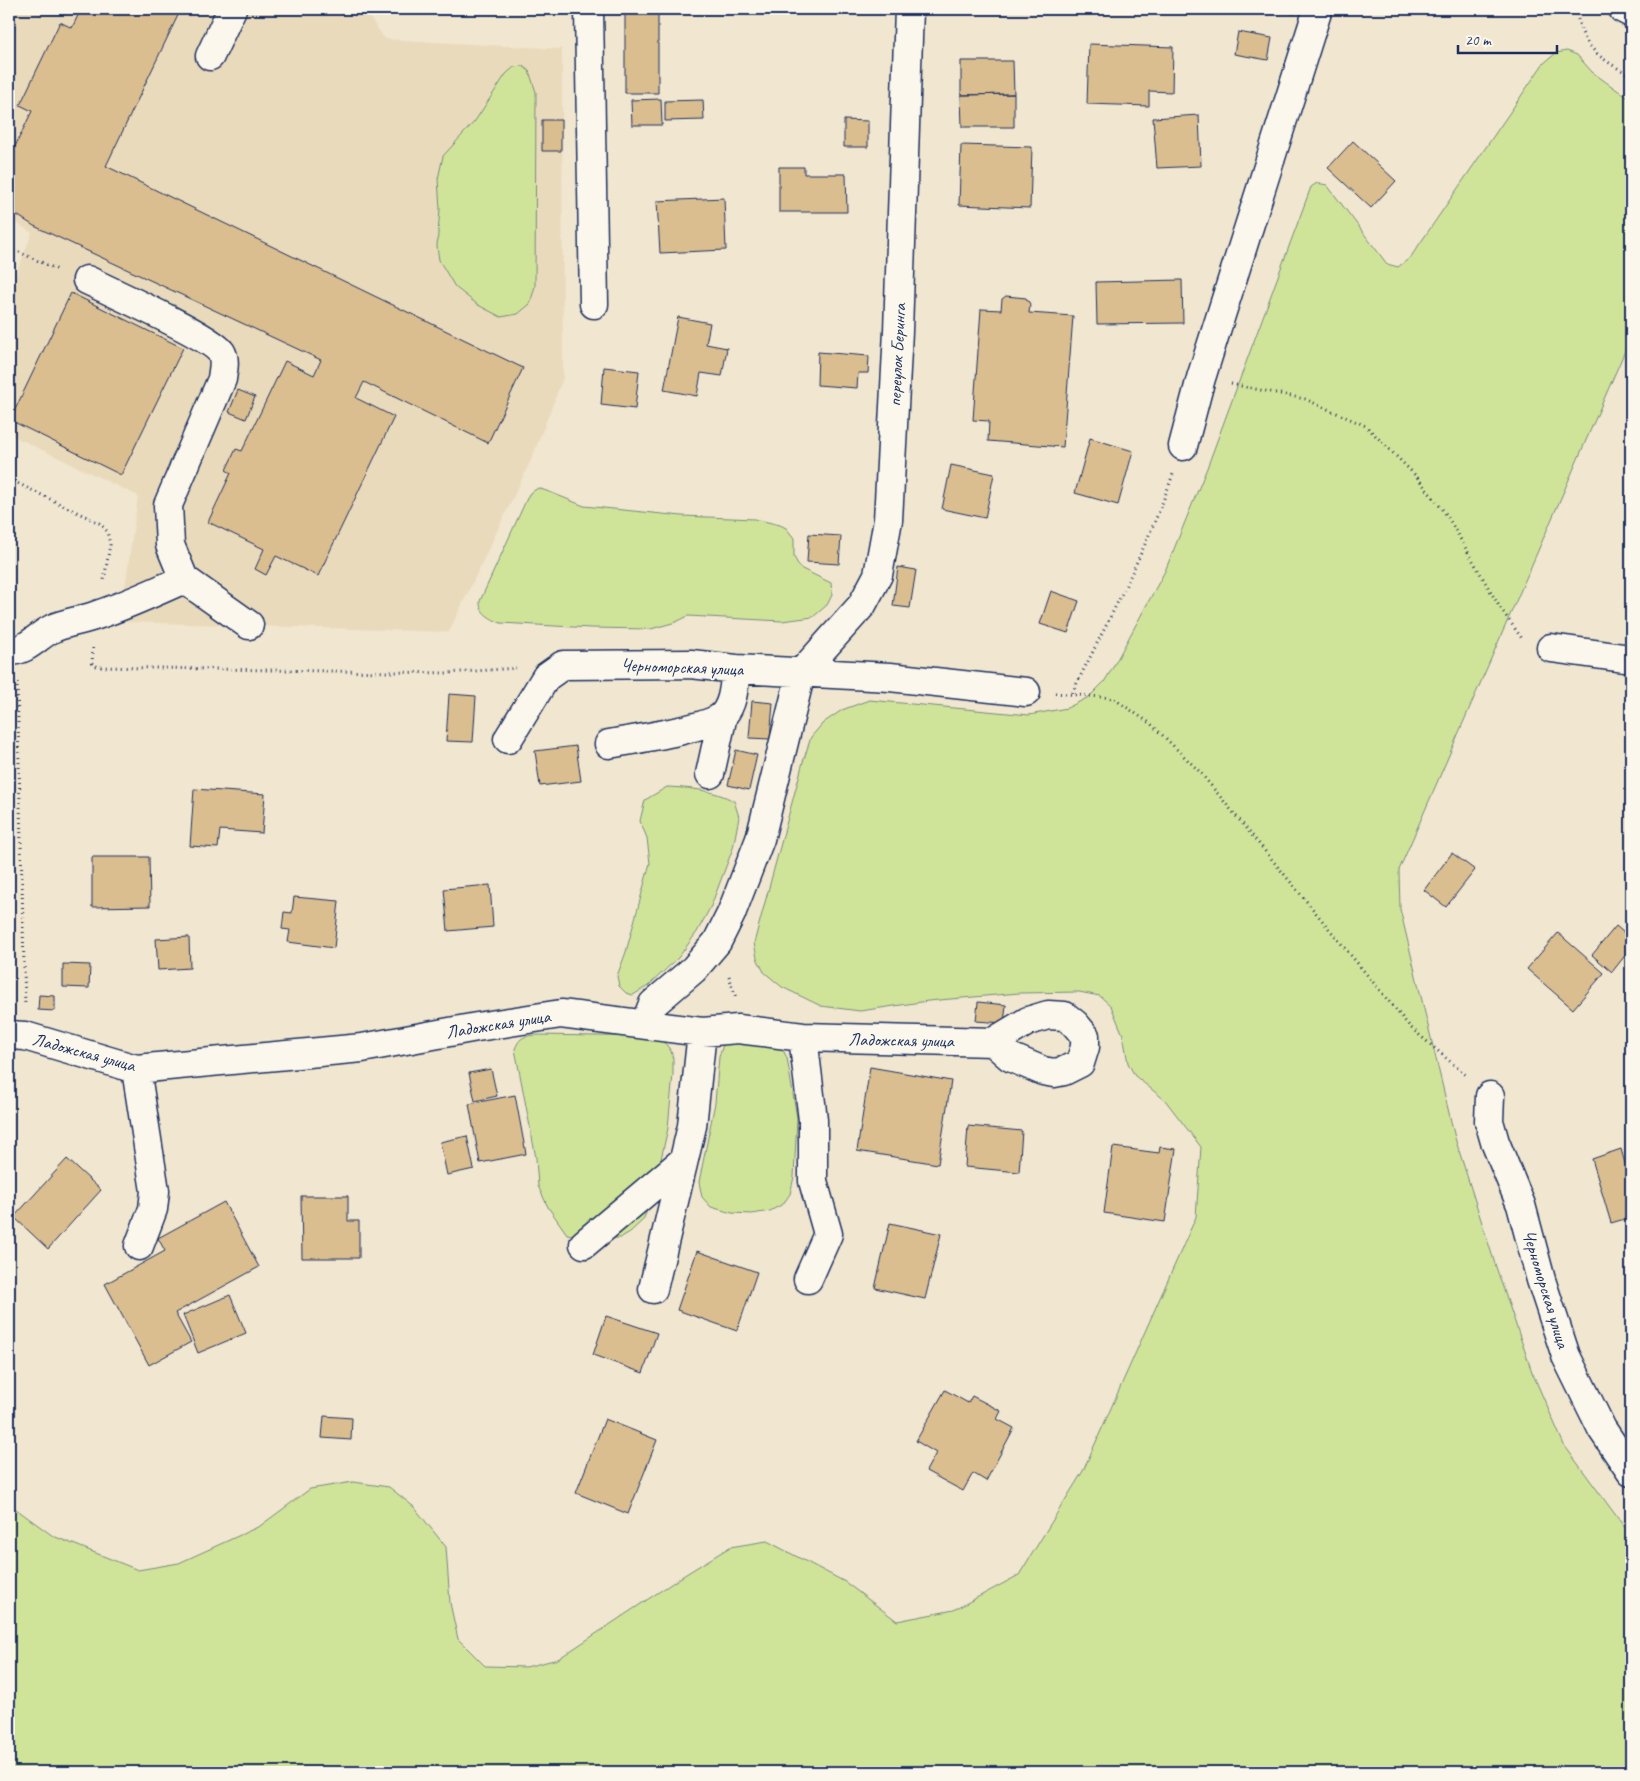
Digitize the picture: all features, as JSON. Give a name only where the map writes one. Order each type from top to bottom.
[{"type":"lane","points":[[210,56],[232,9]]},
{"type":"lane","points":[[589,9],[594,304]]},
{"type":"lane","name":"переулок Беринга","points":[[801,672],[866,599],[878,575],[888,520],[898,331],[909,9]]},
{"type":"lane","points":[[1183,446],[1201,378],[1318,9]]},
{"type":"lane","points":[[1623,9],[1631,13]]},
{"type":"lane","points":[[87,280],[195,334],[221,352],[224,362],[222,379],[168,505],[170,545],[184,579],[249,625]]},
{"type":"lane","points":[[12,651],[32,643],[54,627],[106,612],[184,579]]},
{"type":"lane","points":[[1551,648],[1631,659]]},
{"type":"lane","name":"Черноморская улица","points":[[563,665],[691,664],[736,669],[890,677],[1026,692]]},
{"type":"lane","points":[[508,738],[546,677],[563,665]]},
{"type":"lane","points":[[710,774],[723,715],[734,690],[736,669]]},
{"type":"lane","points":[[645,1024],[653,1004],[694,969],[717,942],[730,914],[760,838],[801,672]]},
{"type":"lane","points":[[609,744],[706,724],[723,715]]},
{"type":"lane","name":"Ладожская улица","points":[[17,1035],[136,1069],[362,1048],[561,1014],[702,1032],[738,1029],[803,1038],[993,1042]]},
{"type":"lane","points":[[653,1289],[692,1126],[702,1032]]},
{"type":"lane","points":[[803,1038],[812,1120],[813,1181],[828,1234],[808,1279]]},
{"type":"lane","points":[[136,1069],[155,1191],[153,1209],[139,1246]]},
{"type":"lane","name":"Черноморская улица","points":[[1490,1096],[1489,1121],[1495,1142],[1521,1205],[1541,1280],[1566,1356],[1602,1429],[1631,1472]]},
{"type":"lane","points":[[584,1244],[683,1161]]},
{"type":"path","points":[[1576,9],[1578,22],[1585,40],[1595,53],[1631,76]]},
{"type":"path","points":[[9,253],[19,252],[53,269]]},
{"type":"path","points":[[1201,378],[1305,400],[1366,426],[1417,477],[1446,514],[1499,606],[1523,641],[1536,652],[1551,648]]},
{"type":"path","points":[[1072,693],[1130,579],[1161,507],[1183,446]]},
{"type":"path","points":[[9,479],[99,523],[107,531],[110,545],[100,601],[106,612],[92,663],[98,667],[448,673],[563,665]]},
{"type":"path","points":[[12,651],[17,1035]]},
{"type":"path","points":[[1026,692],[1072,693],[1113,698],[1151,724],[1199,771],[1410,1027],[1490,1096]]},
{"type":"path","points":[[717,942],[736,999],[738,1029]]},
{"type":"shaded area","points":[[9,9],[364,9],[385,39],[562,49],[563,378],[532,458],[449,632],[122,622],[123,602],[138,496],[9,434],[9,293],[32,233],[9,218]]},
{"type":"green space","points":[[1567,51],[1577,55],[1592,72],[1631,100],[1631,337],[1399,870],[1400,909],[1455,1138],[1532,1372],[1564,1445],[1631,1536],[1631,1772],[9,1772],[9,1504],[53,1536],[138,1570],[179,1563],[260,1526],[310,1489],[353,1482],[389,1487],[414,1507],[446,1547],[450,1603],[458,1639],[485,1666],[526,1667],[558,1659],[730,1547],[767,1541],[845,1582],[897,1621],[954,1610],[1019,1575],[1083,1471],[1196,1217],[1201,1147],[1165,1100],[1135,1076],[1128,1063],[1123,1035],[1111,1006],[1100,996],[1079,992],[1019,993],[928,1001],[860,1011],[821,1006],[782,987],[764,972],[757,958],[754,943],[811,737],[823,723],[842,710],[869,700],[1029,715],[1067,708],[1089,697],[1104,682],[1112,669],[1165,571],[1207,468],[1311,187],[1317,183],[1327,185],[1387,264],[1398,267],[1410,258],[1543,64],[1556,53]]},
{"type":"green space","points":[[523,66],[529,71],[536,92],[535,286],[530,304],[518,314],[501,317],[478,305],[455,287],[439,260],[437,246],[440,209],[438,179],[443,156],[475,121],[506,74],[514,67]]},
{"type":"green space","points":[[538,488],[584,506],[682,516],[755,519],[780,525],[786,528],[794,538],[794,557],[800,568],[831,583],[832,595],[827,605],[813,617],[782,621],[688,616],[676,622],[651,629],[501,623],[481,609],[480,601],[529,494]]},
{"type":"green space","points":[[667,787],[702,790],[726,797],[734,801],[739,817],[733,848],[711,906],[697,932],[678,958],[648,986],[633,995],[626,993],[619,986],[617,976],[626,952],[650,863],[647,838],[640,821],[645,800]]},
{"type":"green space","points":[[538,1035],[656,1037],[662,1039],[671,1051],[673,1074],[668,1128],[652,1199],[643,1220],[620,1238],[593,1239],[567,1234],[548,1207],[538,1186],[536,1158],[515,1049],[519,1041],[524,1037]]},
{"type":"green space","points":[[730,1040],[777,1047],[783,1050],[787,1058],[797,1118],[794,1177],[790,1194],[783,1204],[770,1211],[752,1214],[732,1213],[711,1207],[702,1197],[699,1182],[715,1103],[719,1057],[723,1045]]},
{"type":"building","points":[[81,9],[181,9],[106,166],[523,368],[488,443],[364,382],[356,398],[394,417],[318,576],[276,556],[266,575],[255,569],[264,549],[208,522],[231,473],[226,470],[236,449],[242,451],[285,361],[314,375],[321,360],[34,226],[9,210],[9,159],[32,111],[20,105],[60,22],[72,28]]},
{"type":"building","points":[[625,9],[658,9],[658,93],[625,93]]},
{"type":"building","points":[[1275,9],[1295,9],[1294,14]]},
{"type":"building","points":[[1238,32],[1272,38],[1268,60],[1234,54]]},
{"type":"building","points":[[1089,44],[1173,47],[1172,92],[1149,91],[1149,106],[1087,104]]},
{"type":"building","points":[[961,61],[1013,61],[1014,94],[961,95]]},
{"type":"building","points":[[1014,94],[1014,127],[962,127],[961,95]]},
{"type":"building","points":[[661,99],[662,125],[632,125],[631,100]]},
{"type":"building","points":[[703,100],[704,120],[665,121],[665,101]]},
{"type":"building","points":[[1199,115],[1201,166],[1157,168],[1153,118]]},
{"type":"building","points":[[542,120],[561,120],[561,151],[542,151]]},
{"type":"building","points":[[844,120],[868,121],[868,147],[844,147]]},
{"type":"building","points":[[1353,141],[1396,181],[1371,208],[1328,168]]},
{"type":"building","points":[[961,145],[1032,147],[1030,208],[959,205]]},
{"type":"building","points":[[779,167],[804,167],[804,174],[846,174],[847,212],[779,212]]},
{"type":"building","points":[[724,198],[726,250],[660,253],[657,201]]},
{"type":"building","points":[[1182,280],[1183,323],[1097,324],[1096,282]]},
{"type":"building","points":[[71,293],[183,348],[121,475],[10,420]]},
{"type":"building","points":[[1006,296],[1026,298],[1030,304],[1029,313],[1073,316],[1063,447],[988,441],[989,421],[973,420],[981,309],[1001,310],[1002,299]]},
{"type":"building","points":[[678,317],[710,323],[706,344],[727,348],[722,376],[701,373],[697,396],[664,390]]},
{"type":"building","points":[[818,352],[869,356],[868,373],[858,373],[857,388],[817,385]]},
{"type":"building","points":[[604,367],[639,371],[635,409],[601,405]]},
{"type":"building","points":[[238,390],[255,397],[246,419],[229,412]]},
{"type":"building","points":[[1090,438],[1133,451],[1118,505],[1075,493]]},
{"type":"building","points":[[951,465],[994,474],[985,518],[942,509]]},
{"type":"building","points":[[809,534],[841,536],[839,564],[807,562]]},
{"type":"building","points":[[898,567],[916,570],[910,608],[893,606]]},
{"type":"building","points":[[1051,591],[1079,601],[1068,633],[1040,624]]},
{"type":"building","points":[[449,694],[476,696],[473,742],[446,741]]},
{"type":"building","points":[[752,701],[773,703],[770,739],[749,738]]},
{"type":"building","points":[[576,746],[581,781],[540,786],[535,751]]},
{"type":"building","points":[[736,750],[757,755],[749,790],[728,785]]},
{"type":"building","points":[[194,789],[265,794],[262,833],[220,830],[218,848],[190,846]]},
{"type":"building","points":[[1452,853],[1475,870],[1446,907],[1424,890]]},
{"type":"building","points":[[92,857],[149,857],[150,906],[92,907]]},
{"type":"building","points":[[490,885],[493,927],[448,931],[444,889]]},
{"type":"building","points":[[294,897],[339,901],[334,948],[288,942],[290,930],[282,929],[284,912],[292,913]]},
{"type":"building","points":[[1616,926],[1631,939],[1631,948],[1612,972],[1592,955]]},
{"type":"building","points":[[1558,933],[1604,973],[1573,1009],[1527,969]]},
{"type":"building","points":[[189,937],[190,968],[158,970],[156,939]]},
{"type":"building","points":[[63,964],[90,965],[89,988],[63,987]]},
{"type":"building","points":[[39,995],[55,996],[55,1011],[38,1010]]},
{"type":"building","points":[[978,1002],[1006,1005],[1004,1023],[976,1021]]},
{"type":"building","points":[[870,1067],[951,1081],[938,1164],[857,1151]]},
{"type":"building","points":[[491,1069],[497,1096],[475,1101],[469,1073]]},
{"type":"building","points":[[515,1095],[526,1154],[480,1163],[469,1104]]},
{"type":"building","points":[[968,1126],[1022,1131],[1019,1172],[965,1167]]},
{"type":"building","points":[[467,1136],[474,1169],[447,1175],[440,1142]]},
{"type":"building","points":[[1113,1147],[1159,1153],[1160,1147],[1176,1149],[1165,1222],[1104,1213]]},
{"type":"building","points":[[1621,1149],[1626,1167],[1631,1165],[1631,1217],[1611,1223],[1592,1159]]},
{"type":"building","points":[[67,1159],[101,1190],[48,1249],[14,1217]]},
{"type":"building","points":[[301,1196],[348,1196],[348,1221],[359,1221],[359,1258],[302,1258]]},
{"type":"building","points":[[224,1202],[259,1267],[175,1313],[191,1342],[149,1365],[105,1284],[165,1251],[158,1238]]},
{"type":"building","points":[[890,1223],[941,1234],[925,1299],[875,1288]]},
{"type":"building","points":[[697,1251],[757,1272],[737,1331],[677,1310]]},
{"type":"building","points":[[230,1295],[246,1333],[198,1353],[183,1315]]},
{"type":"building","points":[[606,1316],[657,1333],[643,1373],[593,1355]]},
{"type":"building","points":[[945,1390],[968,1403],[972,1396],[1001,1411],[997,1419],[1014,1428],[986,1481],[973,1473],[963,1491],[926,1471],[936,1453],[916,1441]]},
{"type":"building","points":[[324,1416],[352,1418],[351,1440],[322,1438]]},
{"type":"building","points":[[605,1419],[657,1440],[628,1514],[576,1493]]}]
